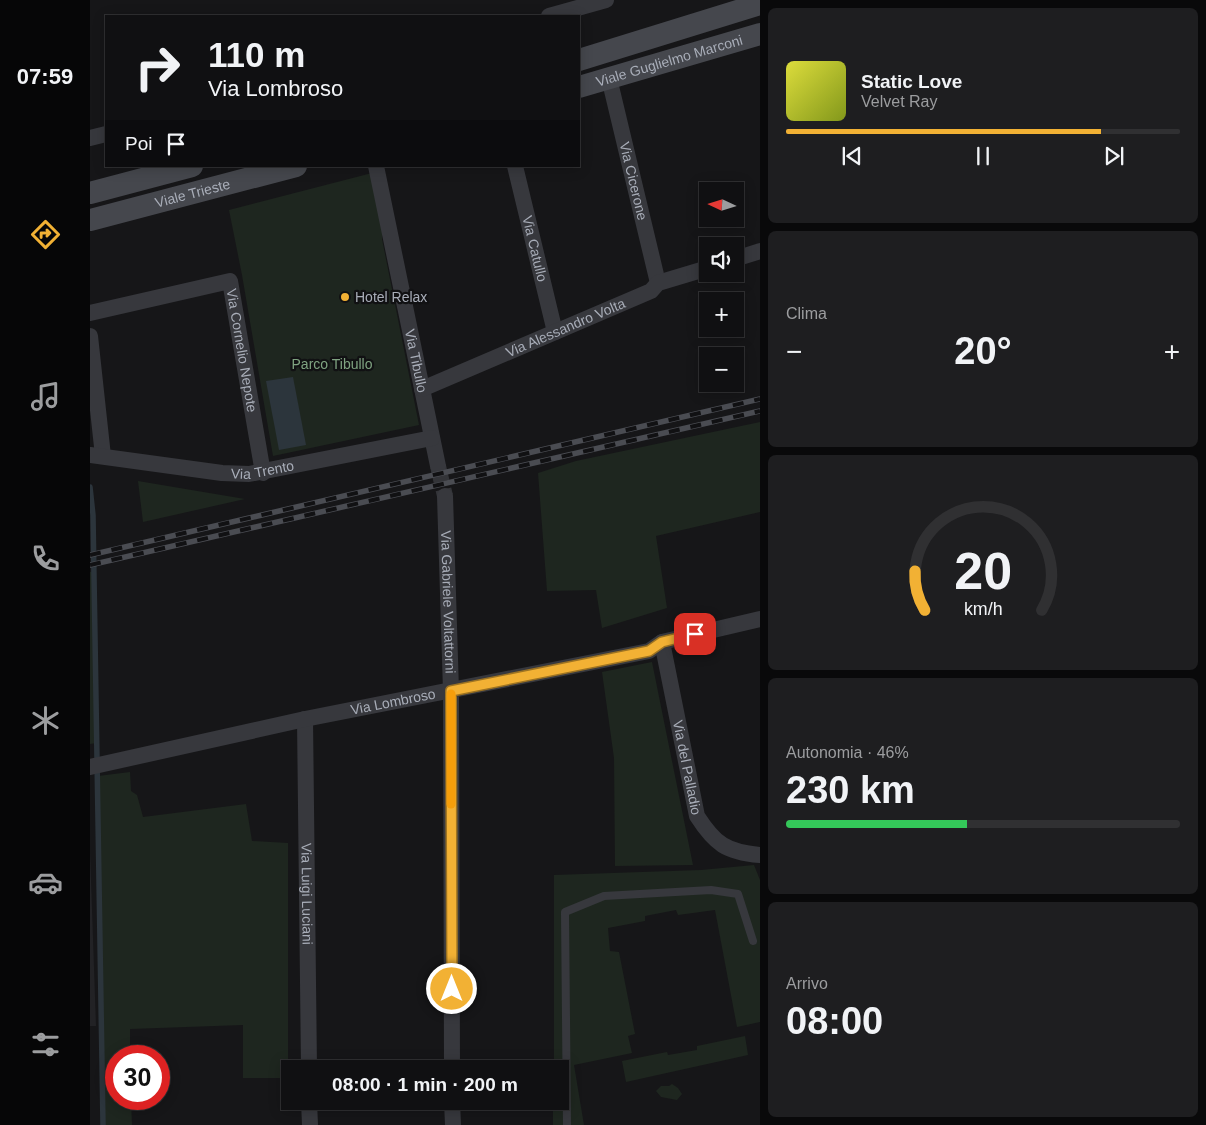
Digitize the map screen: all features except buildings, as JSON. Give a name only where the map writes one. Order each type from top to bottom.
[{"type":"street","points":[[553,15],[606,0]]},
{"type":"street","name":"Viale Guglielmo Marconi","points":[[580,60],[760,4]]},
{"type":"street","name":"Viale Guglielmo Marconi","points":[[580,87],[760,34]]},
{"type":"street","name":"Via Cicerone","points":[[609,78],[658,284]]},
{"type":"street","points":[[90,138],[105,134]]},
{"type":"street","name":"Viale Trieste","points":[[90,193],[188,167]]},
{"type":"street","name":"Viale Trieste","points":[[90,220],[292,167]]},
{"type":"street","name":"Via Tibullo","points":[[376,167],[432,438]]},
{"type":"street","name":"Via Catullo","points":[[515,167],[555,332]]},
{"type":"street","points":[[744,256],[760,251]]},
{"type":"street","name":"Via Alessandro Volta","points":[[422,389],[651,291],[658,284],[699,271]]},
{"type":"street","name":"Via Cornelio Nepote","points":[[90,313],[230,281],[263,473]]},
{"type":"street","points":[[90,336],[96,455]]},
{"type":"street","points":[[432,438],[438,466]]},
{"type":"street","name":"Via Trento","points":[[96,455],[222,474],[241,475],[263,473],[432,438]]},
{"type":"street","name":"Via Gabriele Voltattorni","points":[[445,496],[451,691],[452,1060]]},
{"type":"street","name":"Via Lombroso","points":[[90,767],[305,719],[649,651],[662,642],[760,619]]},
{"type":"street","name":"Via del Palladio","points":[[662,642],[697,816],[709,835],[726,848],[742,853],[760,855]]},
{"type":"street","name":"Via Luigi Luciani","points":[[305,719],[309,1060]]},
{"type":"street","points":[[309,1110],[310,1125]]},
{"type":"street","points":[[452,1110],[453,1125]]},
{"type":"lane","points":[[567,1125],[566,912],[604,896],[711,890],[738,894],[753,941]]},
{"type":"shaded area","points":[[293,377],[306,445],[279,450],[266,381]]},
{"type":"shaded area","points":[[90,851],[96,1026],[90,1026]]},
{"type":"green space","name":"Parco Tibullo","points":[[372,173],[383,220],[382,239],[419,425],[273,456],[229,210]]},
{"type":"green space","points":[[760,422],[760,512],[656,536],[667,608],[602,628],[596,590],[547,591],[538,473],[576,461]]},
{"type":"green space","points":[[138,481],[245,499],[143,522]]},
{"type":"green space","points":[[94,571],[97,743],[90,744],[90,572]]},
{"type":"green space","points":[[652,662],[693,865],[615,866],[614,758],[602,672]]},
{"type":"green space","points":[[130,772],[131,791],[137,795],[143,817],[246,804],[252,841],[288,843],[288,1060],[281,1060],[281,1078],[243,1078],[243,1025],[130,1029],[130,1045],[105,1045],[105,1110],[131,1110],[132,1125],[103,1125],[98,776]]},
{"type":"green space","points":[[754,865],[760,880],[760,1022],[737,1027],[715,910],[678,915],[676,910],[645,916],[645,921],[608,928],[610,951],[619,952],[635,1034],[628,1036],[632,1053],[574,1065],[584,1125],[553,1125],[553,1110],[569,1110],[569,1060],[554,1060],[554,875],[701,870]]},
{"type":"green space","points":[[745,1036],[748,1055],[626,1082],[622,1061],[667,1052],[668,1055],[697,1050],[697,1046]]},
{"type":"green space","points":[[672,1084],[682,1094],[677,1100],[661,1097],[656,1091],[661,1086]]},
{"type":"waterway","points":[[90,487],[93,515],[103,1125]]},
{"type":"tunnel","points":[[438,466],[445,496]]},
{"type":"railway","points":[[90,555],[760,399]]},
{"type":"railway","points":[[90,565],[760,411]]},
{"type":"slow traffic","points":[[451,694],[451,804]]},
{"type":"place","name":"Hotel Relax","points":[[345,297]]},
{"type":"route","points":[[452,989],[451,691],[649,651],[662,642],[695,634]]}]
